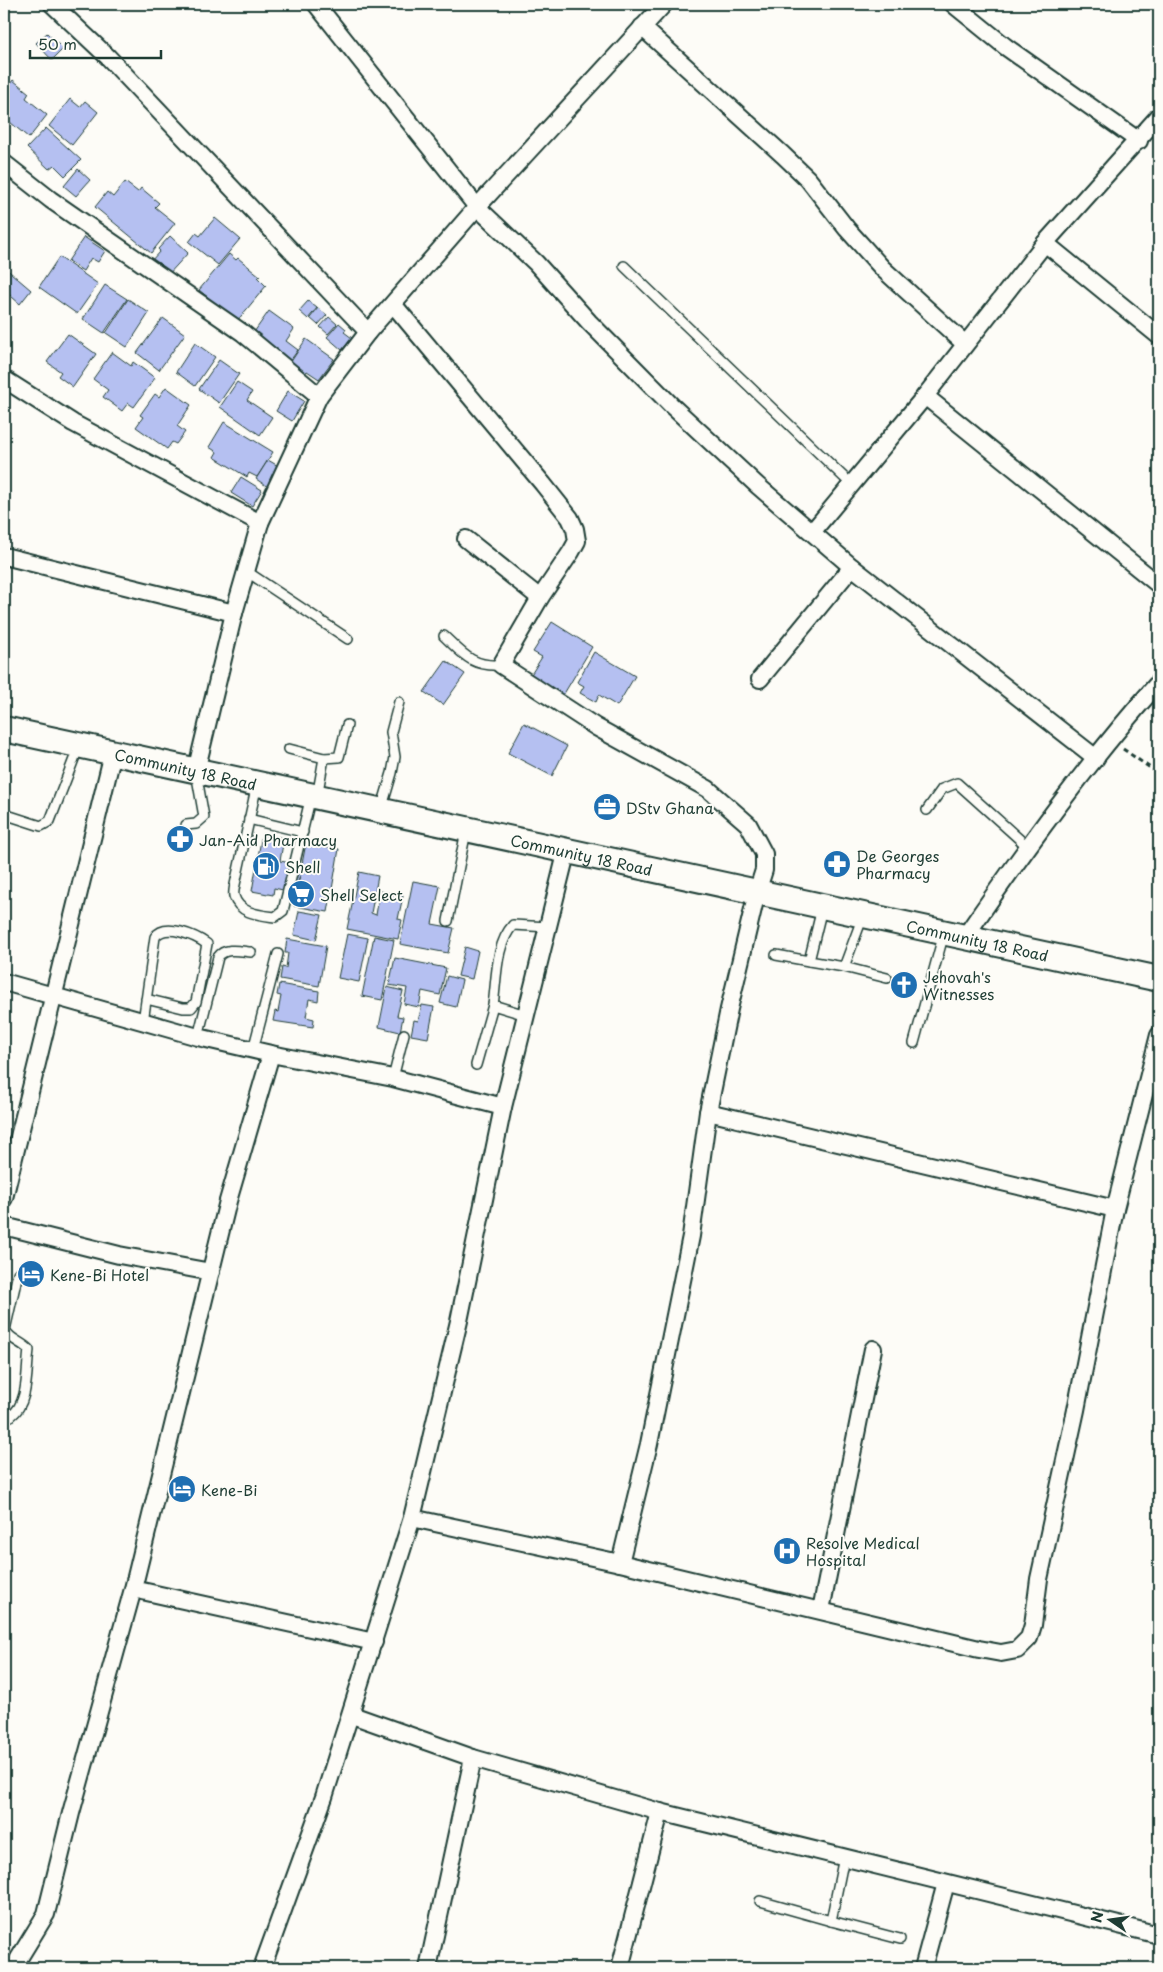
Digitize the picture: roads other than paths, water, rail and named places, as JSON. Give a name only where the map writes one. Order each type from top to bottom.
[{"type":"main road","name":"Community 18 Road","points":[[4,729],[1159,979]]},
{"type":"street","points":[[52,4],[108,57],[368,332]]},
{"type":"street","points":[[316,4],[477,207],[536,263],[589,322],[672,406],[758,486],[813,531],[852,567],[1096,758]]},
{"type":"street","points":[[196,771],[234,613],[260,523],[319,396],[368,332],[477,207],[662,5]]},
{"type":"street","points":[[957,5],[1006,47],[1139,141]]},
{"type":"street","points":[[642,27],[796,167],[883,269],[964,343]]},
{"type":"street","points":[[813,531],[925,396],[964,343],[1045,243],[1139,141],[1159,116]]},
{"type":"street","points":[[4,163],[51,200],[243,333],[319,396]]},
{"type":"street","points":[[1045,243],[1159,336]]},
{"type":"street","points":[[393,304],[543,484],[570,518],[575,529],[576,541],[574,546],[540,598],[501,665],[596,727],[708,788],[748,824],[764,854],[764,870],[729,1009],[708,1112],[691,1236],[650,1444],[620,1563]]},
{"type":"street","points":[[4,379],[73,423],[260,523]]},
{"type":"street","points":[[925,396],[1159,584]]},
{"type":"street","points":[[466,539],[540,598]]},
{"type":"street","points":[[4,556],[234,613]]},
{"type":"street","points":[[760,679],[852,567]]},
{"type":"street","points":[[954,935],[1027,846],[1096,758],[1108,739],[1159,682]]},
{"type":"street","points":[[4,1198],[113,753]]},
{"type":"street","points":[[262,1968],[352,1715],[412,1518],[459,1321],[503,1107],[567,850]]},
{"type":"street","points":[[4,982],[52,998],[198,1037],[271,1054],[393,1078],[503,1107]]},
{"type":"street","points":[[412,1518],[620,1563],[1001,1653],[1017,1650],[1029,1638],[1115,1209],[1159,1035]]},
{"type":"street","points":[[13,1968],[46,1914],[71,1813],[133,1589],[167,1443],[243,1145],[271,1054]]},
{"type":"street","points":[[708,1112],[1115,1209]]},
{"type":"street","points":[[4,1226],[119,1254],[211,1272]]},
{"type":"street","points":[[821,1610],[873,1349]]},
{"type":"street","points":[[133,1589],[374,1642]]},
{"type":"street","points":[[352,1715],[473,1758],[660,1812],[1159,1935]]},
{"type":"street","points":[[428,1968],[473,1758]]},
{"type":"street","points":[[620,1968],[660,1812]]},
{"type":"street","points":[[923,1968],[946,1882]]},
{"type":"lane","points":[[624,266],[852,485]]},
{"type":"lane","points":[[246,571],[348,639]]},
{"type":"lane","points":[[444,636],[471,661],[486,665],[501,665]]},
{"type":"lane","points":[[381,810],[395,757],[391,732],[399,702]]},
{"type":"lane","points":[[289,749],[324,758],[339,757],[347,725]]},
{"type":"lane","points":[[4,814],[41,826],[50,822],[80,746]]},
{"type":"lane","points":[[257,784],[234,896],[241,908],[254,914],[275,917],[283,911],[324,758]]},
{"type":"lane","points":[[186,825],[196,824],[204,817],[196,771]]},
{"type":"lane","points":[[927,810],[942,789],[957,783],[1027,846]]},
{"type":"lane","points":[[249,819],[303,832]]},
{"type":"lane","points":[[448,921],[466,828]]},
{"type":"lane","points":[[809,961],[822,907]]},
{"type":"lane","points":[[844,967],[863,916]]},
{"type":"lane","points":[[476,1065],[493,1005],[502,942],[507,932],[514,925],[548,927]]},
{"type":"lane","points":[[143,1022],[146,999],[155,937],[158,933],[165,930],[177,932],[207,944],[196,1002],[191,1008],[183,1008],[146,999]]},
{"type":"lane","points":[[914,1043],[954,935]]},
{"type":"lane","points":[[198,1037],[218,958],[222,952],[229,950],[251,952]]},
{"type":"lane","points":[[253,1050],[278,954]]},
{"type":"lane","points":[[776,956],[844,967],[887,978]]},
{"type":"lane","points":[[493,1005],[526,1015]]},
{"type":"lane","points":[[393,1078],[404,1034]]},
{"type":"lane","points":[[4,1415],[11,1416],[18,1411],[23,1402],[29,1350],[24,1344],[8,1335],[5,1330],[18,1273]]},
{"type":"lane","points":[[831,1921],[844,1857]]},
{"type":"lane","points":[[760,1901],[900,1939]]},
{"type":"place","name":"DStv Ghana","points":[[607,807]]},
{"type":"place","name":"Jan-Aid Pharmacy","points":[[180,839]]},
{"type":"place","name":"De Georges Pharmacy","points":[[837,864]]},
{"type":"place","name":"Shell","points":[[266,866]]},
{"type":"place","name":"Shell Select","points":[[301,894]]},
{"type":"place","name":"Jehovah's Witnesses","points":[[904,985]]},
{"type":"place","name":"Kene-Bi Hotel","points":[[31,1274]]},
{"type":"place","name":"Kene-Bi","points":[[182,1489]]},
{"type":"place","name":"Resolve Medical Hospital","points":[[787,1551]]}]
